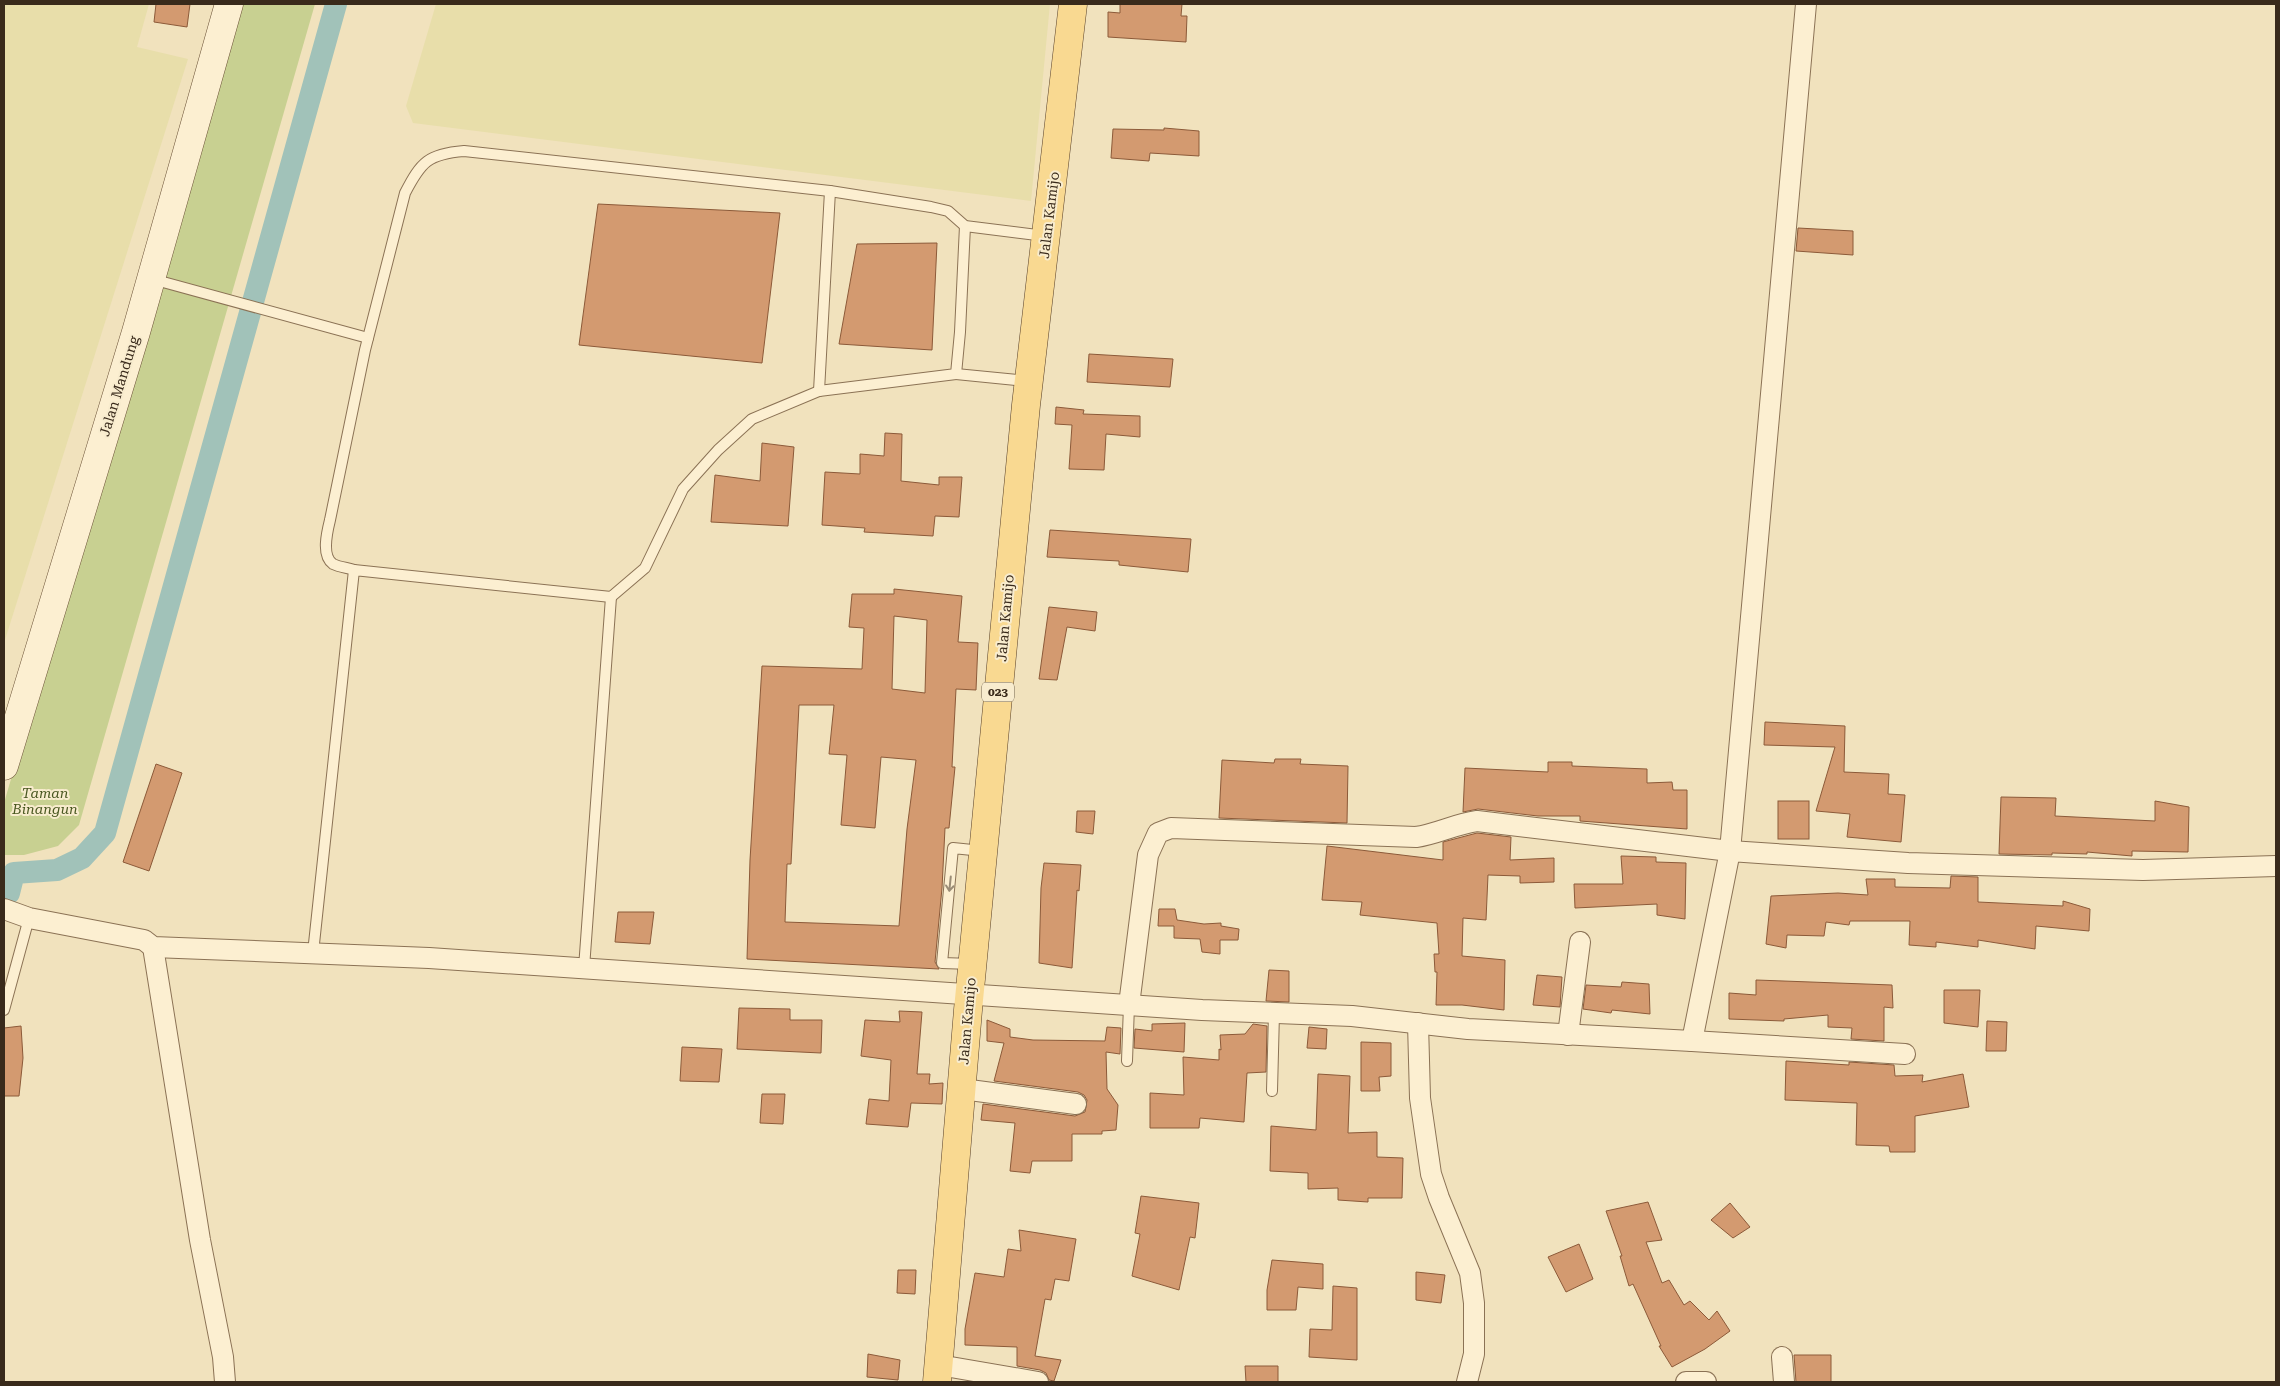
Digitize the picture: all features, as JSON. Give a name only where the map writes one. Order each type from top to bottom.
[{"type":"main road","name":"Jalan Mandung","points":[[4,766],[151,279],[229,4]]},
{"type":"main road","name":"Jalan Kamijo","points":[[938,1374],[972,964],[1028,381],[1073,4]]},
{"type":"street","points":[[1692,1041],[1730,851],[1806,4]]},
{"type":"street","points":[[1129,1005],[1148,855],[1158,833],[1171,828],[1416,837],[1431,835],[1457,824],[1477,821],[1730,851],[1908,863],[2143,870],[2276,866]]},
{"type":"street","points":[[4,909],[28,918],[144,940],[153,946],[584,968],[1129,1005],[1352,1016],[1468,1029],[1905,1054]]},
{"type":"street","points":[[1568,1035],[1580,942]]},
{"type":"street","points":[[153,946],[200,1240],[223,1357],[225,1382]]},
{"type":"street","points":[[1418,1023],[1420,1098],[1431,1174],[1470,1273],[1474,1303],[1474,1354],[1467,1382]]},
{"type":"street","points":[[962,1089],[1076,1104]]},
{"type":"street","points":[[1782,1357],[1784,1382]]},
{"type":"street","points":[[938,1374],[1038,1382]]},
{"type":"street","points":[[1686,1382],[1706,1382]]},
{"type":"lane","points":[[611,597],[354,570],[334,564],[328,558],[326,538],[368,338],[405,193],[416,171],[428,160],[441,153],[464,151],[830,191],[948,211],[965,226],[1046,236]]},
{"type":"lane","points":[[819,391],[830,191]]},
{"type":"lane","points":[[956,374],[965,226]]},
{"type":"lane","points":[[151,279],[368,338]]},
{"type":"lane","points":[[584,968],[611,597],[645,568],[683,489],[718,450],[752,419],[819,391],[956,374],[1028,381]]},
{"type":"lane","points":[[313,954],[354,570]]},
{"type":"lane","points":[[4,1010],[28,918]]},
{"type":"lane","points":[[1127,1061],[1129,1005]]},
{"type":"lane","points":[[1272,1091],[1274,1013]]},
{"type":"shaded area","points":[[4,4],[149,4],[137,47],[188,59],[4,643]]},
{"type":"shaded area","points":[[436,4],[1050,4],[1031,201],[413,123],[406,106]]},
{"type":"green space","name":"Taman Binangun","points":[[238,4],[315,4],[79,825],[58,846],[24,855],[4,855],[4,803]]},
{"type":"building","points":[[156,4],[190,4],[187,27],[154,22]]},
{"type":"building","points":[[1120,4],[1182,4],[1181,16],[1187,16],[1186,42],[1108,37],[1108,12],[1120,13]]},
{"type":"building","points":[[1164,128],[1199,131],[1199,156],[1150,153],[1149,161],[1111,158],[1113,129],[1164,130]]},
{"type":"building","points":[[598,204],[780,213],[762,363],[579,345]]},
{"type":"building","points":[[1798,228],[1853,231],[1853,255],[1796,251]]},
{"type":"building","points":[[937,243],[932,350],[839,344],[857,244]]},
{"type":"building","points":[[1089,354],[1173,359],[1170,387],[1087,382]]},
{"type":"building","points":[[1056,407],[1084,410],[1083,414],[1140,416],[1140,437],[1106,434],[1104,470],[1069,469],[1072,425],[1055,424]]},
{"type":"building","points":[[885,433],[902,434],[901,481],[939,485],[939,477],[962,477],[959,517],[935,516],[933,536],[864,532],[865,528],[822,525],[825,472],[860,474],[860,454],[884,456]]},
{"type":"building","points":[[762,443],[794,447],[788,526],[711,522],[715,475],[760,481]]},
{"type":"building","points":[[1050,530],[1191,539],[1188,572],[1119,565],[1119,561],[1047,557]]},
{"type":"building","points":[[894,589],[962,596],[958,642],[978,643],[976,690],[956,689],[952,767],[955,767],[949,828],[945,828],[935,962],[939,969],[747,959],[750,860],[762,666],[862,669],[864,628],[849,627],[852,594],[894,594]],"holes":[[[894,616],[927,620],[925,693],[892,689]],[[799,705],[834,705],[829,754],[847,755],[841,825],[875,828],[881,757],[916,760],[907,829],[899,926],[785,922],[787,864],[791,864]]]},
{"type":"building","points":[[1049,607],[1097,612],[1095,631],[1067,627],[1057,680],[1039,679]]},
{"type":"building","points":[[1765,722],[1845,726],[1844,772],[1889,774],[1888,794],[1905,795],[1901,842],[1847,837],[1850,814],[1816,811],[1835,747],[1764,745]]},
{"type":"building","points":[[1275,759],[1301,759],[1300,764],[1348,766],[1347,823],[1219,818],[1222,760],[1274,763]]},
{"type":"building","points":[[1548,762],[1572,762],[1572,766],[1647,769],[1647,783],[1672,782],[1673,790],[1687,790],[1687,829],[1580,821],[1580,816],[1538,816],[1478,809],[1463,812],[1465,768],[1548,772]]},
{"type":"building","points":[[156,764],[182,773],[149,871],[123,862]]},
{"type":"building","points":[[2001,797],[2056,798],[2055,816],[2155,821],[2155,801],[2189,807],[2188,852],[2132,851],[2132,856],[2087,852],[2087,854],[2052,853],[2052,855],[1999,854]]},
{"type":"building","points":[[1778,801],[1809,801],[1809,839],[1778,839]]},
{"type":"building","points":[[1077,811],[1095,811],[1093,834],[1076,832]]},
{"type":"building","points":[[1477,833],[1511,837],[1510,860],[1554,858],[1554,882],[1520,883],[1520,876],[1488,875],[1486,920],[1463,918],[1462,956],[1505,960],[1504,1010],[1462,1005],[1436,1005],[1437,972],[1435,972],[1434,954],[1439,954],[1437,923],[1360,915],[1362,902],[1322,900],[1327,846],[1443,860],[1443,842]]},
{"type":"building","points":[[1621,856],[1656,857],[1656,862],[1686,863],[1685,919],[1657,915],[1657,904],[1575,908],[1574,884],[1623,884]]},
{"type":"building","points":[[1044,863],[1081,865],[1079,891],[1077,890],[1072,968],[1039,963],[1041,888]]},
{"type":"building","points":[[1951,876],[1978,877],[1978,902],[2063,906],[2063,901],[2090,909],[2089,931],[2036,926],[2035,949],[1978,940],[1978,947],[1936,942],[1936,947],[1909,945],[1910,921],[1850,921],[1849,925],[1826,922],[1824,936],[1787,935],[1786,948],[1766,944],[1771,896],[1838,893],[1868,895],[1866,879],[1895,879],[1895,887],[1950,888]]},
{"type":"building","points":[[1159,909],[1175,909],[1177,920],[1204,924],[1221,923],[1221,926],[1239,929],[1238,940],[1220,940],[1220,954],[1202,952],[1200,939],[1174,938],[1174,926],[1158,926]]},
{"type":"building","points":[[618,912],[654,912],[650,944],[615,942]]},
{"type":"building","points":[[1269,970],[1289,971],[1289,1002],[1266,1001]]},
{"type":"building","points":[[1537,975],[1562,977],[1560,1007],[1533,1005]]},
{"type":"building","points":[[1756,980],[1892,985],[1893,1008],[1884,1007],[1884,1041],[1851,1039],[1852,1028],[1828,1027],[1828,1015],[1784,1019],[1784,1021],[1729,1019],[1729,993],[1756,995]]},
{"type":"building","points":[[1622,982],[1649,984],[1650,1014],[1612,1010],[1611,1013],[1583,1009],[1586,985],[1621,987]]},
{"type":"building","points":[[1944,990],[1980,990],[1978,1027],[1944,1023]]},
{"type":"building","points":[[739,1008],[790,1009],[790,1020],[822,1020],[821,1053],[737,1049]]},
{"type":"building","points":[[899,1011],[922,1012],[917,1074],[930,1074],[929,1084],[943,1083],[942,1104],[911,1103],[908,1127],[866,1124],[869,1099],[889,1101],[891,1060],[861,1056],[865,1020],[900,1022]]},
{"type":"building","points":[[987,1020],[1010,1029],[1010,1037],[1033,1040],[1105,1041],[1107,1027],[1121,1028],[1120,1054],[1106,1052],[1107,1089],[1118,1105],[1116,1130],[1102,1131],[1102,1134],[1072,1134],[1072,1161],[1032,1161],[1030,1173],[1010,1171],[1015,1123],[981,1120],[983,1104],[1075,1116],[1085,1112],[1087,1100],[1084,1095],[1078,1092],[994,1081],[1004,1043],[987,1041]]},
{"type":"building","points":[[1987,1021],[2007,1022],[2006,1051],[1986,1051]]},
{"type":"building","points":[[1185,1023],[1184,1052],[1134,1048],[1135,1029],[1152,1031],[1152,1024]]},
{"type":"building","points":[[1253,1024],[1267,1026],[1266,1072],[1247,1073],[1244,1122],[1200,1118],[1199,1128],[1150,1128],[1150,1093],[1184,1095],[1183,1057],[1219,1060],[1219,1049],[1221,1050],[1220,1035],[1245,1034]]},
{"type":"building","points":[[21,1026],[23,1058],[19,1096],[4,1096],[4,1028]]},
{"type":"building","points":[[1309,1027],[1327,1029],[1326,1049],[1307,1048]]},
{"type":"building","points":[[1361,1042],[1391,1043],[1391,1076],[1379,1077],[1380,1091],[1361,1091]]},
{"type":"building","points":[[682,1047],[722,1049],[719,1082],[680,1081]]},
{"type":"building","points":[[1786,1061],[1849,1065],[1849,1062],[1894,1065],[1895,1076],[1923,1075],[1922,1082],[1963,1074],[1969,1107],[1915,1116],[1915,1152],[1890,1152],[1889,1146],[1856,1145],[1857,1103],[1785,1100]]},
{"type":"building","points":[[1318,1074],[1350,1076],[1348,1133],[1377,1132],[1377,1157],[1403,1158],[1402,1198],[1368,1198],[1368,1202],[1338,1200],[1338,1188],[1308,1189],[1308,1173],[1270,1171],[1271,1126],[1316,1130]]},
{"type":"building","points":[[762,1094],[785,1094],[783,1124],[760,1123]]},
{"type":"building","points":[[1141,1196],[1199,1203],[1195,1238],[1190,1237],[1179,1290],[1132,1276],[1140,1234],[1135,1233]]},
{"type":"building","points":[[1648,1202],[1662,1240],[1646,1242],[1662,1283],[1669,1280],[1684,1305],[1690,1301],[1709,1320],[1717,1311],[1730,1331],[1705,1349],[1672,1367],[1659,1346],[1661,1346],[1633,1284],[1629,1286],[1620,1256],[1622,1256],[1606,1211]]},
{"type":"building","points":[[1730,1203],[1750,1227],[1733,1238],[1711,1220]]},
{"type":"building","points":[[1019,1230],[1076,1239],[1069,1281],[1055,1279],[1051,1300],[1045,1299],[1035,1356],[1061,1360],[1054,1381],[1049,1380],[1046,1373],[1040,1370],[1017,1366],[1017,1347],[965,1345],[965,1329],[975,1273],[1004,1277],[1008,1249],[1021,1251]]},
{"type":"building","points":[[1579,1244],[1593,1279],[1566,1292],[1548,1257]]},
{"type":"building","points":[[1272,1260],[1323,1264],[1323,1289],[1298,1287],[1296,1310],[1267,1310],[1267,1290]]},
{"type":"building","points":[[898,1270],[916,1270],[915,1294],[897,1293]]},
{"type":"building","points":[[1416,1272],[1445,1275],[1441,1303],[1416,1300]]},
{"type":"building","points":[[1333,1286],[1357,1288],[1357,1360],[1309,1357],[1310,1329],[1332,1330]]},
{"type":"building","points":[[868,1354],[900,1360],[898,1380],[867,1377]]},
{"type":"building","points":[[1794,1355],[1831,1355],[1831,1382],[1796,1382]]},
{"type":"building","points":[[1245,1366],[1278,1366],[1278,1382],[1246,1382]]},
{"type":"waterway","points":[[9,893],[14,873],[57,870],[82,858],[105,833],[336,4]]}]
